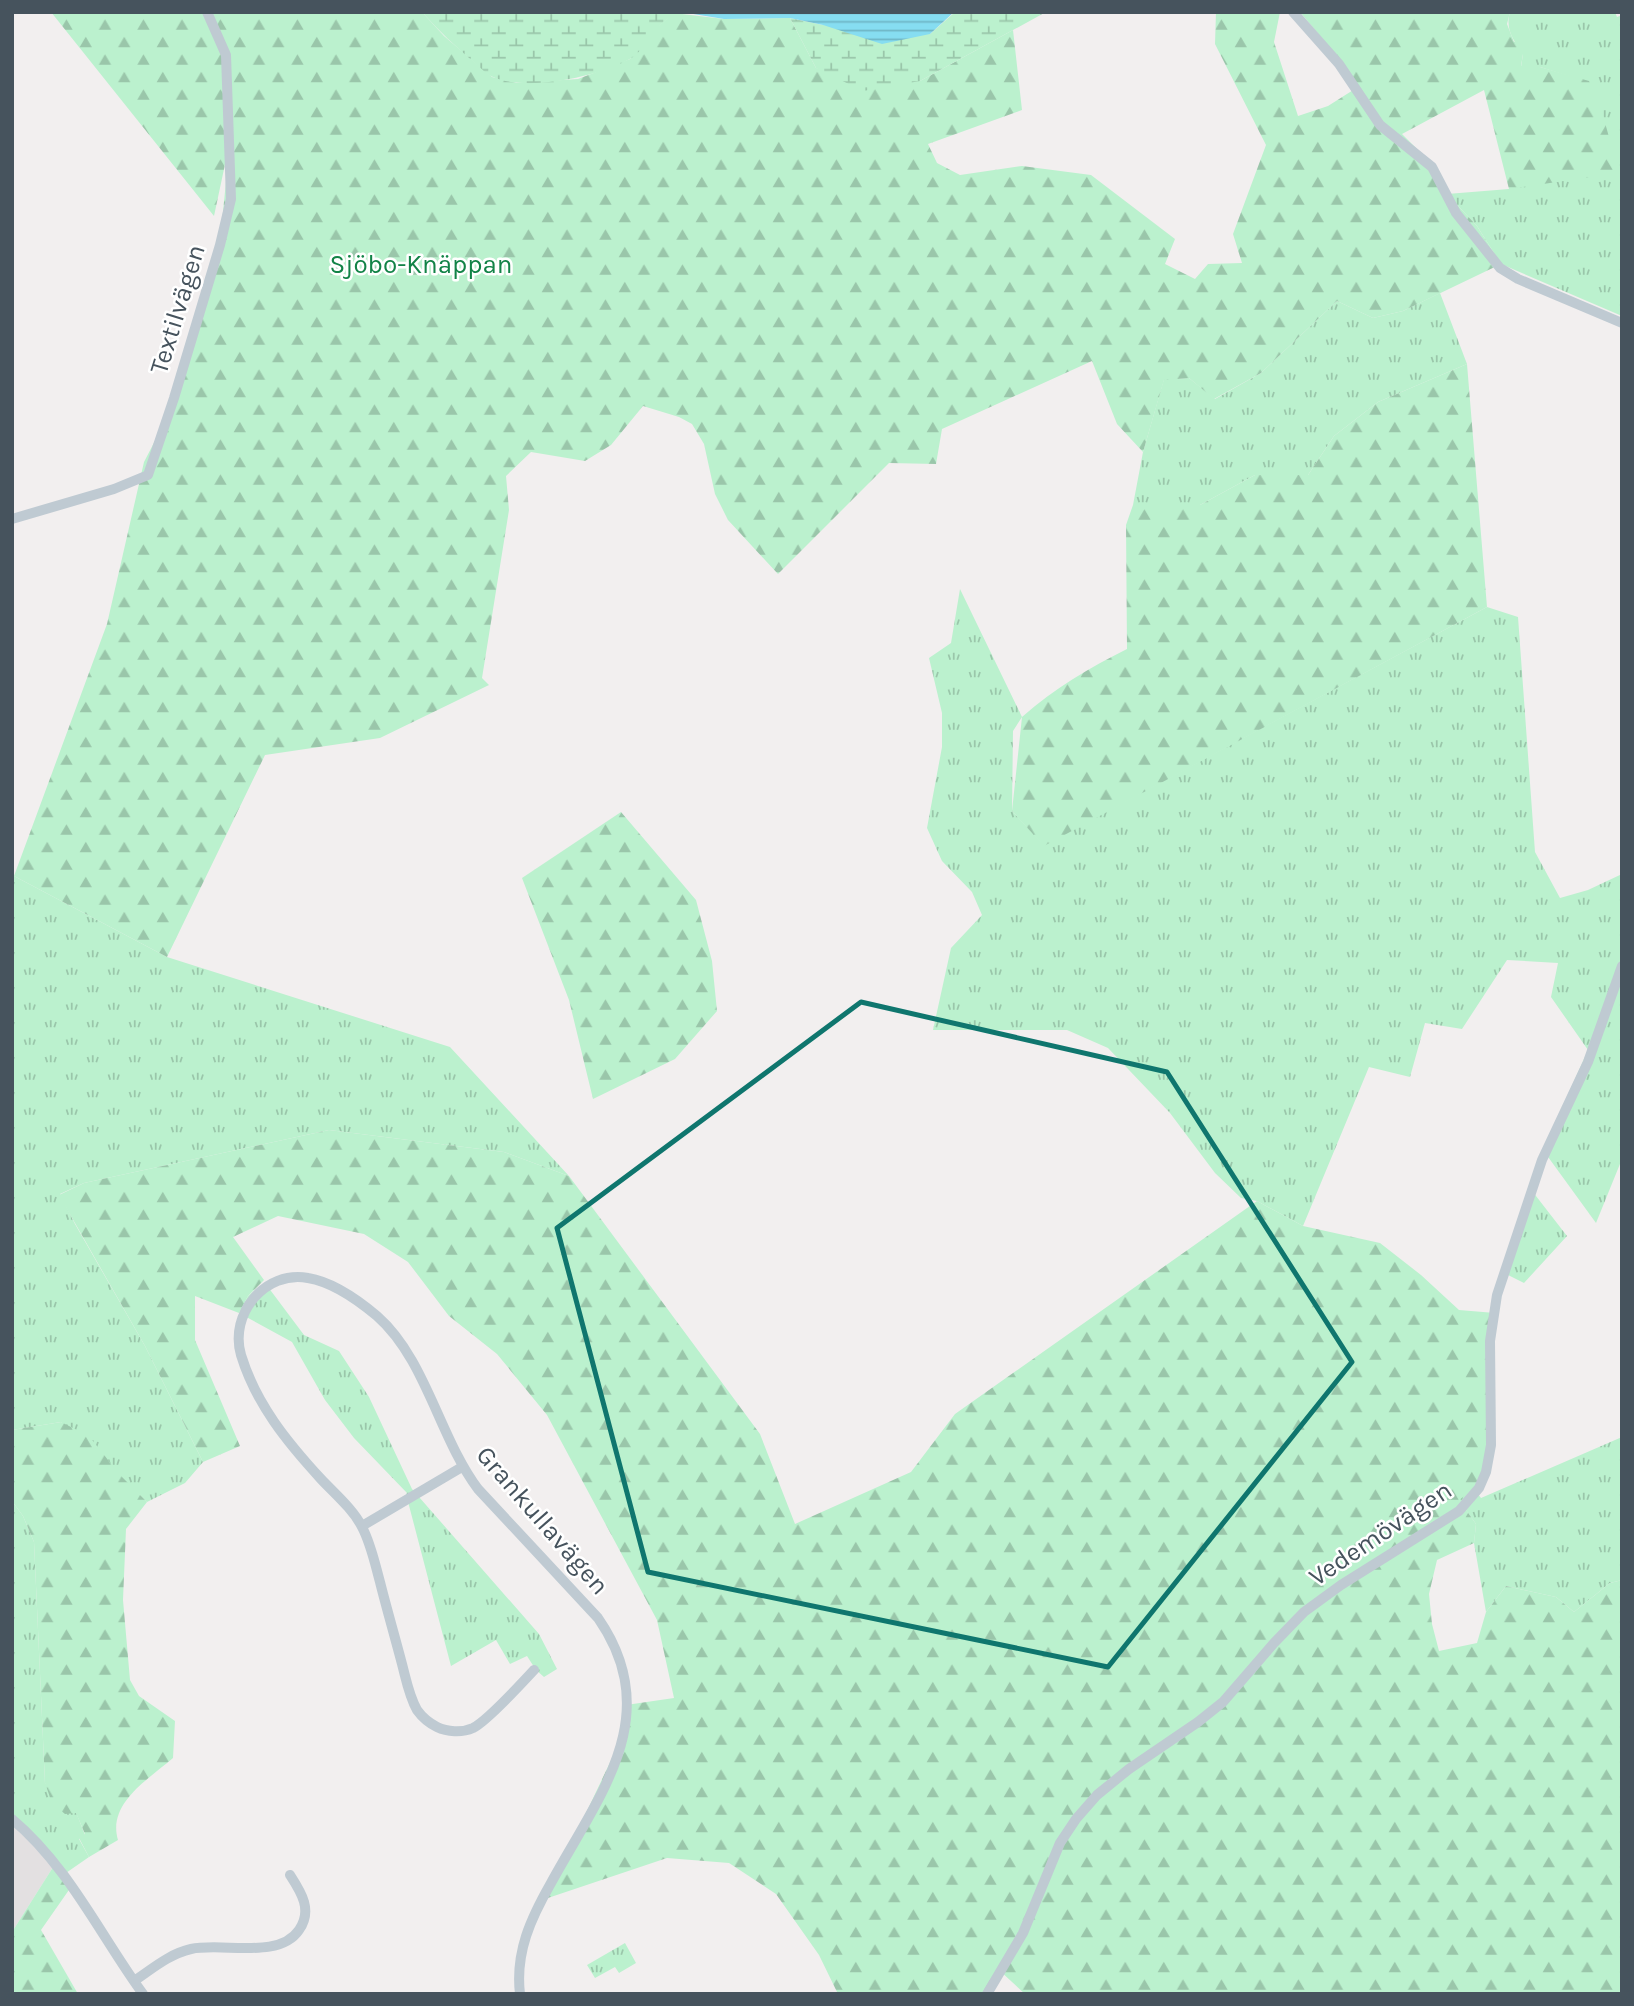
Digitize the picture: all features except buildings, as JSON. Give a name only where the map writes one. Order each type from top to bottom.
[{"type":"street","name":"Textilvägen","points":[[12,519],[114,489],[149,475],[232,199],[226,55],[207,12]]},
{"type":"street","points":[[1293,12],[1339,64],[1380,125],[1432,167],[1456,213],[1500,268],[1517,279],[1622,323]]},
{"type":"street","name":"Vedemövägen","points":[[987,1994],[1023,1933],[1060,1843],[1097,1795],[1223,1702],[1304,1612],[1340,1585],[1459,1511],[1479,1488],[1486,1472],[1491,1445],[1490,1341],[1497,1295],[1542,1160],[1588,1062],[1622,966]]},
{"type":"street","name":"Grankullavägen","points":[[520,1994],[520,1958],[530,1923],[620,1752],[628,1713],[626,1685],[616,1650],[598,1618],[478,1489],[462,1466],[399,1341],[380,1318],[351,1296],[317,1280],[292,1277],[269,1284],[253,1297],[242,1319],[239,1343],[246,1367],[279,1432],[362,1526],[413,1702],[426,1720],[447,1731],[460,1731],[475,1727],[534,1670]]},
{"type":"street","points":[[362,1526],[462,1466]]},
{"type":"street","points":[[12,1819],[30,1834],[58,1865],[143,1994]]},
{"type":"street","points":[[134,1981],[173,1955],[187,1950],[203,1947],[275,1947],[290,1940],[303,1925],[305,1911],[302,1894],[290,1875]]},
{"type":"highlighted area","points":[[861,1002],[1167,1072],[1352,1362],[1108,1667],[648,1572],[557,1228]]},
{"type":"shaded area","points":[[12,1819],[55,1864],[12,1932]]},
{"type":"green space","name":"Sjöbo-Knäppan","points":[[51,12],[422,12],[444,36],[492,77],[517,83],[578,79],[630,59],[656,28],[674,13],[724,19],[790,18],[816,68],[920,81],[1013,30],[1022,110],[928,144],[937,163],[960,175],[1022,166],[1091,175],[1175,239],[1165,264],[1195,279],[1208,264],[1242,263],[1233,234],[1266,145],[1215,44],[1216,12],[1280,12],[1274,42],[1298,116],[1328,106],[1358,87],[1336,55],[1300,12],[1510,12],[1507,24],[1514,42],[1524,36],[1531,39],[1523,54],[1521,66],[1540,67],[1589,81],[1602,112],[1619,173],[1509,189],[1484,90],[1402,134],[1433,165],[1447,194],[1477,226],[1501,264],[1403,311],[1373,318],[1337,301],[1261,373],[1214,399],[1189,378],[1164,380],[1143,452],[1117,424],[1092,361],[942,429],[936,464],[889,463],[778,574],[728,520],[715,494],[704,444],[692,424],[679,417],[643,406],[611,445],[585,461],[531,452],[506,476],[509,510],[482,678],[489,685],[380,738],[265,755],[167,957],[14,876],[107,624],[144,462],[173,406],[221,232],[230,141],[214,216]]},
{"type":"green space","points":[[422,12],[681,12],[664,22],[641,50],[628,60],[580,77],[524,83],[489,75]]},
{"type":"green space","points":[[955,12],[1046,12],[920,81],[863,91],[816,68],[790,18],[823,25],[930,34]]},
{"type":"green space","points":[[1510,12],[1615,12],[1617,17],[1622,15],[1622,316],[1501,264],[1477,226],[1447,194],[1509,189],[1588,82],[1540,67],[1521,67],[1523,54],[1509,29]]},
{"type":"green space","points":[[1440,293],[1467,364],[1378,402],[1334,436],[1308,475],[1255,475],[1200,505],[1133,505],[1143,452],[1164,379],[1189,378],[1215,399],[1261,373],[1337,301],[1373,318],[1403,311]]},
{"type":"green space","points":[[1467,364],[1487,607],[1044,846],[1012,811],[1022,717],[1073,679],[1127,649],[1126,525],[1133,505],[1200,505],[1255,475],[1308,475],[1334,436],[1378,402]]},
{"type":"green space","points":[[960,589],[1022,717],[1013,731],[1012,811],[1044,845],[1487,607],[1518,617],[1535,852],[1560,898],[1588,890],[1622,874],[1622,1159],[1596,1223],[1543,1150],[1588,1050],[1551,997],[1558,963],[1507,960],[1462,1029],[1425,1023],[1410,1077],[1369,1067],[1303,1226],[1257,1201],[1241,1198],[1215,1173],[1170,1113],[1108,1048],[1067,1030],[933,1030],[951,948],[982,915],[972,892],[942,861],[927,828],[942,747],[942,713],[929,658],[951,643]]},
{"type":"green space","points":[[621,812],[696,900],[712,961],[717,1011],[675,1059],[593,1099],[569,1000],[522,878]]},
{"type":"green space","points":[[14,876],[167,957],[450,1047],[569,1176],[504,1152],[329,1130],[84,1183],[60,1194],[145,1346],[203,1462],[185,1483],[147,1502],[61,1422],[12,1430]]},
{"type":"green space","points":[[329,1130],[504,1152],[569,1176],[760,1434],[795,1524],[911,1472],[955,1414],[1257,1201],[1303,1226],[1380,1243],[1421,1275],[1459,1310],[1495,1313],[1486,1468],[1474,1489],[1459,1500],[1476,1524],[1474,1543],[1437,1560],[1429,1594],[1432,1624],[1439,1651],[1477,1643],[1486,1612],[1506,1586],[1556,1597],[1574,1612],[1610,1583],[1622,1580],[1622,1994],[1025,1994],[999,1970],[982,1994],[838,1994],[819,1955],[776,1894],[729,1863],[667,1858],[536,1902],[577,1832],[615,1752],[626,1705],[674,1698],[657,1620],[547,1415],[497,1354],[449,1316],[408,1262],[364,1234],[278,1216],[233,1237],[264,1280],[248,1296],[239,1313],[195,1296],[195,1340],[240,1446],[203,1462],[145,1346],[59,1195],[84,1183]]},
{"type":"green space","points":[[1529,1187],[1567,1236],[1524,1283],[1502,1272]]},
{"type":"green space","points":[[265,1283],[304,1335],[339,1351],[369,1397],[412,1489],[539,1634],[557,1669],[544,1677],[527,1656],[510,1664],[496,1640],[451,1666],[407,1493],[354,1438],[325,1400],[292,1342],[239,1313],[248,1296]]},
{"type":"green space","points":[[61,1422],[89,1436],[120,1475],[147,1502],[126,1529],[123,1600],[130,1680],[139,1696],[175,1721],[173,1758],[142,1783],[124,1803],[116,1827],[118,1840],[89,1857],[79,1838],[85,1834],[76,1813],[65,1814],[52,1803],[45,1783],[34,1542],[23,1516],[12,1501],[12,1430]]},
{"type":"green space","points":[[1622,1437],[1622,1580],[1610,1583],[1574,1612],[1556,1597],[1506,1586],[1486,1612],[1474,1543],[1476,1524],[1458,1499],[1474,1489],[1481,1498]]},
{"type":"green space","points":[[12,1501],[23,1516],[34,1542],[45,1783],[76,1812],[85,1835],[79,1839],[89,1857],[63,1875],[12,1819]]},
{"type":"green space","points":[[55,1864],[71,1887],[41,1930],[78,1994],[12,1994],[12,1932]]},
{"type":"green space","points":[[625,1943],[636,1963],[619,1973],[615,1967],[595,1978],[587,1965]]},
{"type":"water","points":[[681,12],[954,12],[930,34],[882,44],[823,25],[790,18],[724,19]]}]
